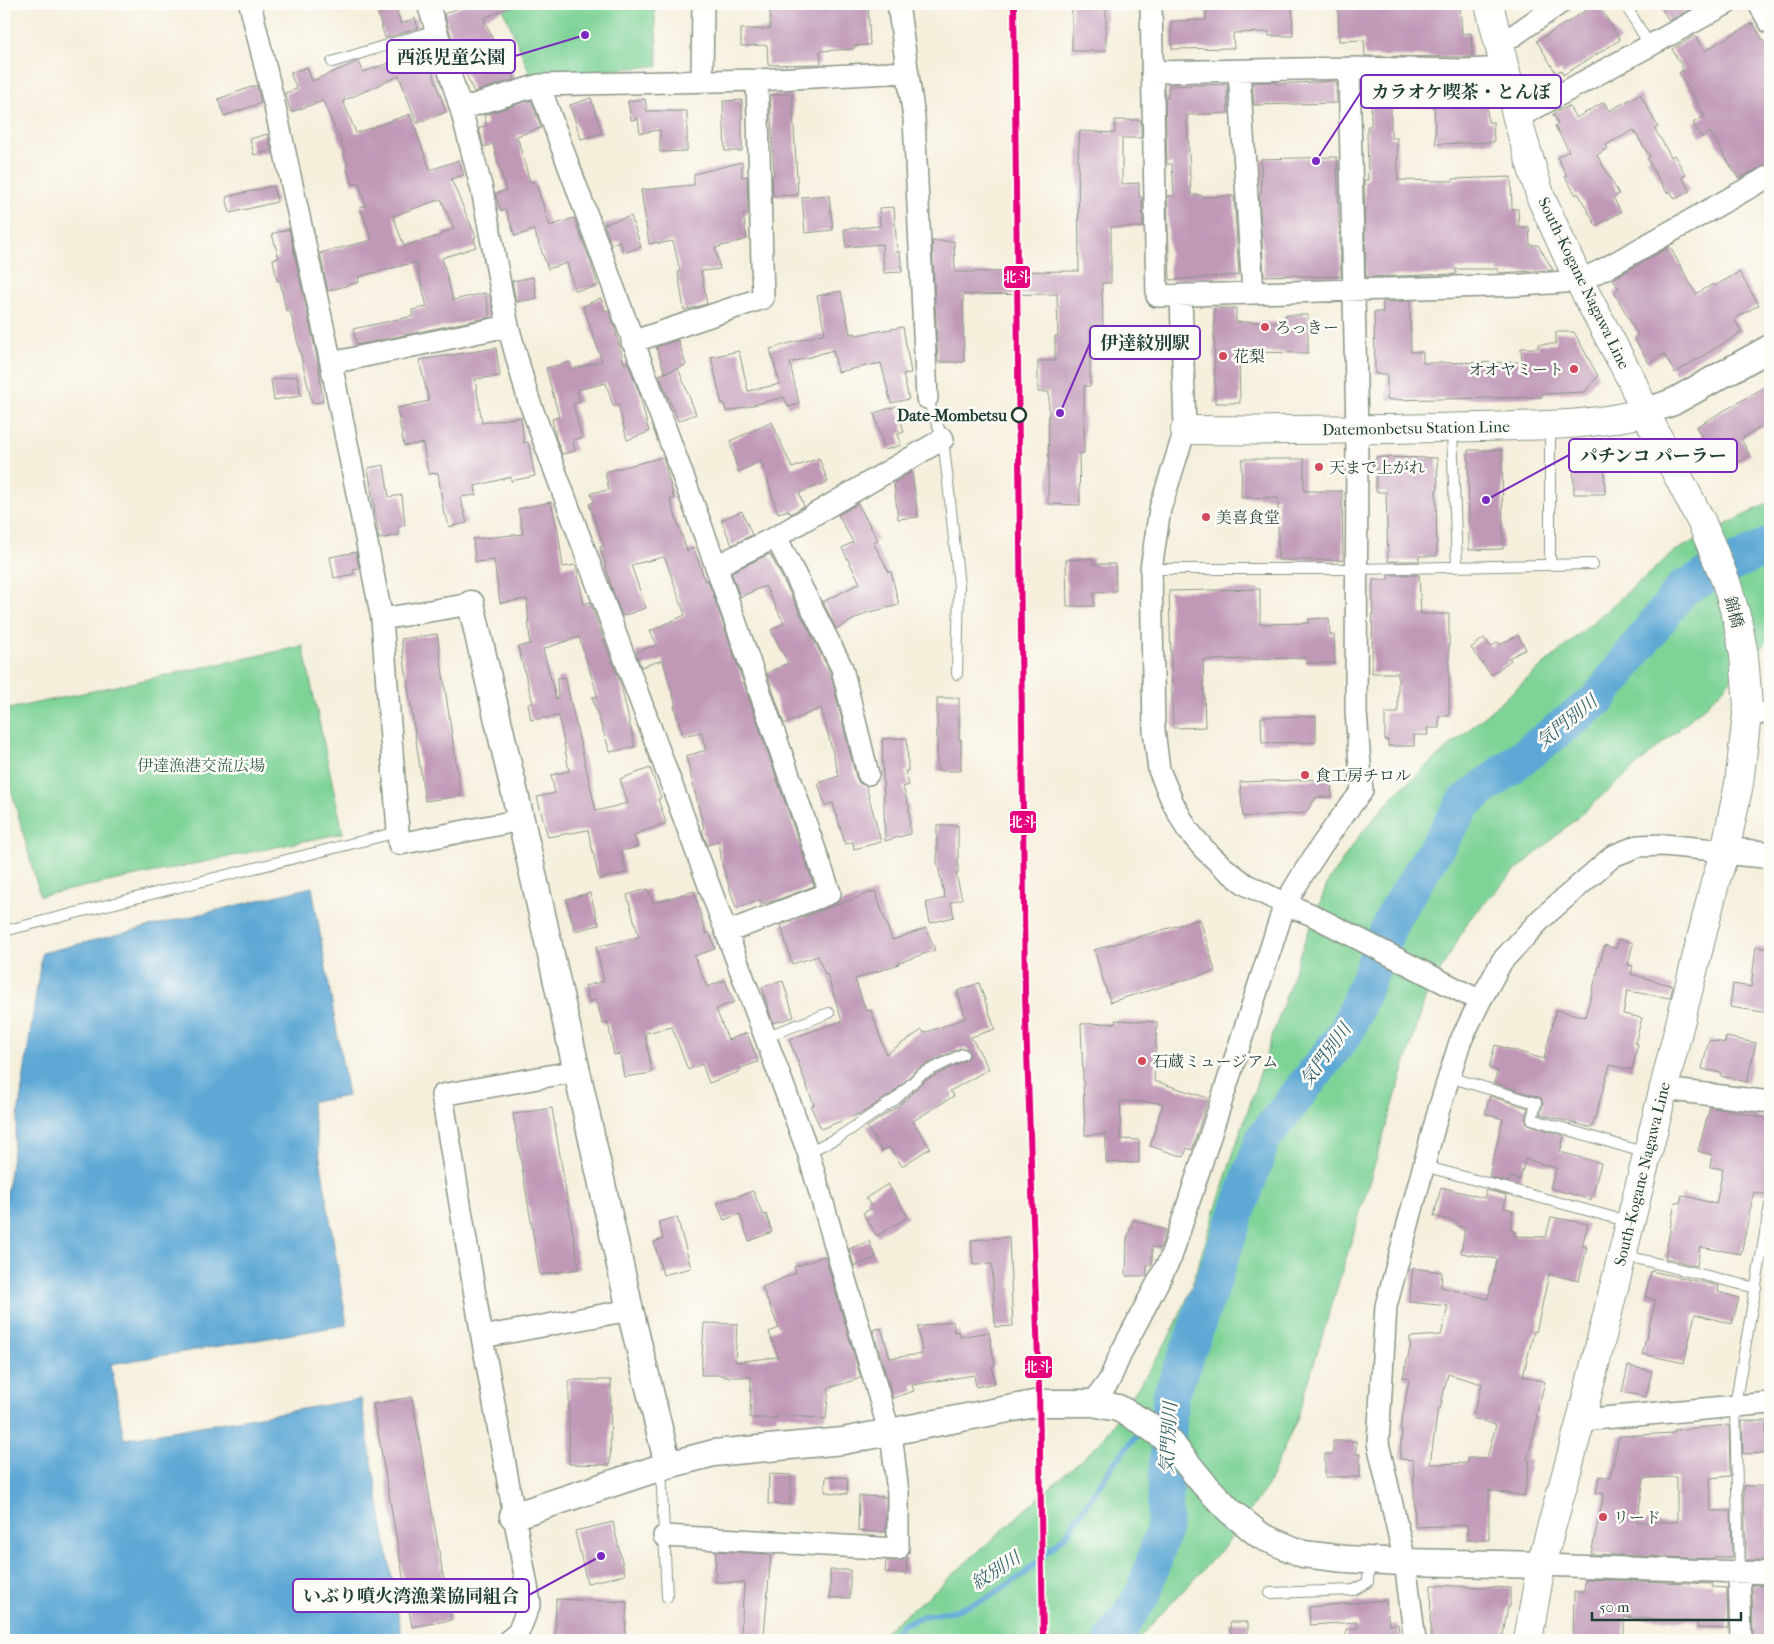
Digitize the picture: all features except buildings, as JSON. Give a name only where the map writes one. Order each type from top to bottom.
[{"type":"main road","name":"South-Kogane Nagawa Line","points":[[1489,4],[1517,118],[1541,198],[1579,281],[1631,379],[1645,412],[1702,522]]},
{"type":"main road","name":"Datemonbetsu Station Line","points":[[1185,430],[1357,431],[1452,428],[1617,420],[1645,412]]},
{"type":"main road","name":"錦橋","points":[[1702,522],[1726,582],[1737,619],[1754,711]]},
{"type":"main road","name":"South-Kogane Nagawa Line","points":[[1528,1640],[1541,1565],[1581,1420],[1724,851],[1754,711]]},
{"type":"street","points":[[250,4],[275,107],[331,363],[382,619],[399,844],[521,820]]},
{"type":"street","points":[[428,4],[461,109],[482,190],[508,326],[528,398],[808,1152],[889,1431],[898,1493],[898,1549],[664,1536]]},
{"type":"street","points":[[702,80],[703,4]]},
{"type":"street","points":[[898,4],[914,118],[927,398]]},
{"type":"street","points":[[1151,4],[1157,296],[1353,291],[1579,281],[1606,268],[1770,176]]},
{"type":"street","points":[[1152,72],[1349,68],[1465,70],[1503,57],[1559,4]]},
{"type":"street","points":[[1517,118],[1726,4]]},
{"type":"street","points":[[1760,4],[1770,23]]},
{"type":"street","points":[[1093,1404],[1109,1381],[1122,1351],[1171,1257],[1285,904],[1335,824],[1362,791],[1356,712],[1357,431],[1349,68]]},
{"type":"street","points":[[1240,70],[1253,293]]},
{"type":"street","points":[[461,109],[539,85],[757,80],[907,72]]},
{"type":"street","points":[[632,342],[763,298],[757,80]]},
{"type":"street","points":[[539,85],[716,566],[830,893],[727,932]]},
{"type":"street","points":[[1180,295],[1185,430],[1160,509],[1151,569],[1154,730],[1159,770],[1173,803],[1187,829],[1204,849],[1245,884],[1310,914],[1480,1001]]},
{"type":"street","points":[[331,363],[508,326]]},
{"type":"street","points":[[1645,412],[1673,402],[1770,348]]},
{"type":"street","points":[[716,566],[776,537],[943,439]]},
{"type":"street","points":[[776,537],[842,668],[868,774]]},
{"type":"street","points":[[382,619],[470,604],[521,820],[665,1466]]},
{"type":"street","points":[[1415,1640],[1405,1562],[1378,1443],[1386,1306],[1460,1042],[1502,960],[1542,918],[1613,856],[1638,846],[1663,845],[1770,855]]},
{"type":"street","points":[[509,1640],[518,1633],[530,1603],[513,1516],[442,1095],[577,1071]]},
{"type":"street","points":[[1664,1089],[1770,1102]]},
{"type":"street","points":[[482,1337],[630,1310]]},
{"type":"street","points":[[513,1516],[665,1466],[714,1453],[843,1440],[1039,1403],[1093,1404],[1118,1408],[1143,1422],[1168,1440],[1230,1512],[1262,1536],[1303,1554],[1345,1559],[1405,1562],[1770,1573]]},
{"type":"street","points":[[1581,1420],[1770,1403]]},
{"type":"street","points":[[1739,1572],[1741,1640]]},
{"type":"lane","points":[[1625,4],[1650,46]]},
{"type":"lane","points":[[332,62],[436,30]]},
{"type":"lane","points":[[927,398],[943,439],[959,586],[957,674]]},
{"type":"lane","points":[[1550,424],[1550,565]]},
{"type":"lane","points":[[1452,428],[1457,567]]},
{"type":"lane","points":[[1151,569],[1357,570],[1593,564]]},
{"type":"lane","points":[[4,931],[398,832]]},
{"type":"lane","points":[[765,1037],[829,1013]]},
{"type":"lane","points":[[808,1152],[839,1137],[897,1098],[920,1075],[963,1054]]},
{"type":"lane","points":[[1449,1076],[1536,1103],[1532,1119],[1648,1153]]},
{"type":"lane","points":[[1424,1166],[1630,1222]]},
{"type":"lane","points":[[1739,1572],[1735,1405],[1770,1205]]},
{"type":"lane","points":[[1622,1255],[1756,1288]]},
{"type":"lane","points":[[665,1466],[664,1536],[667,1597]]},
{"type":"lane","points":[[1270,1593],[1354,1590],[1368,1582],[1369,1559]]},
{"type":"green space","points":[[501,4],[654,4],[658,66],[531,76]]},
{"type":"green space","points":[[1770,502],[1770,639],[1710,702],[1510,876],[1469,920],[1426,996],[1297,1419],[1266,1488],[1226,1545],[1137,1640],[874,1640],[933,1592],[1100,1443],[1153,1365],[1174,1328],[1189,1294],[1233,1154],[1302,948],[1329,880],[1359,836],[1397,792],[1675,551]]},
{"type":"green space","name":"伊達漁港交流広場","points":[[303,646],[343,833],[40,896],[4,762],[4,710]]},
{"type":"water","points":[[312,887],[348,1096],[311,1102],[347,1325],[111,1364],[124,1439],[361,1399],[402,1637],[384,1640],[4,1640],[4,1211],[42,953]]},
{"type":"waterway","name":"気門別川","points":[[1112,1640],[1144,1592],[1164,1529],[1170,1397],[1263,1139],[1347,1031],[1393,917],[1464,803],[1598,699],[1683,588],[1770,545]]},
{"type":"waterway","name":"紋別川","points":[[1150,1421],[1170,1397]]},
{"type":"waterway","name":"紋別川","points":[[887,1640],[902,1625],[924,1616],[956,1610],[986,1599],[1023,1575],[1066,1535],[1114,1463],[1143,1428]]},
{"type":"transit line","name":"北斗","points":[[1014,4],[1025,994],[1039,1388],[1043,1640]]},
{"type":"place","name":"西浜児童公園","points":[[585,35]]},
{"type":"place","name":"カラオケ喫茶・とんぼ","points":[[1316,161]]},
{"type":"place","name":"ろっきー","points":[[1265,327]]},
{"type":"place","name":"花梨","points":[[1223,356]]},
{"type":"place","name":"オオヤミート","points":[[1574,369]]},
{"type":"place","name":"伊達紋別駅","points":[[1060,413]]},
{"type":"place","name":"Date-Mombetsu","points":[[1019,415]]},
{"type":"place","name":"天まで上がれ","points":[[1319,467]]},
{"type":"place","name":"パチンコ パーラー","points":[[1486,500]]},
{"type":"place","name":"美喜食堂","points":[[1206,517]]},
{"type":"place","name":"食工房チロル","points":[[1305,775]]},
{"type":"place","name":"石蔵ミュージアム","points":[[1142,1061]]},
{"type":"place","name":"リード","points":[[1603,1517]]},
{"type":"place","name":"いぶり噴火湾漁業協同組合","points":[[601,1556]]}]
